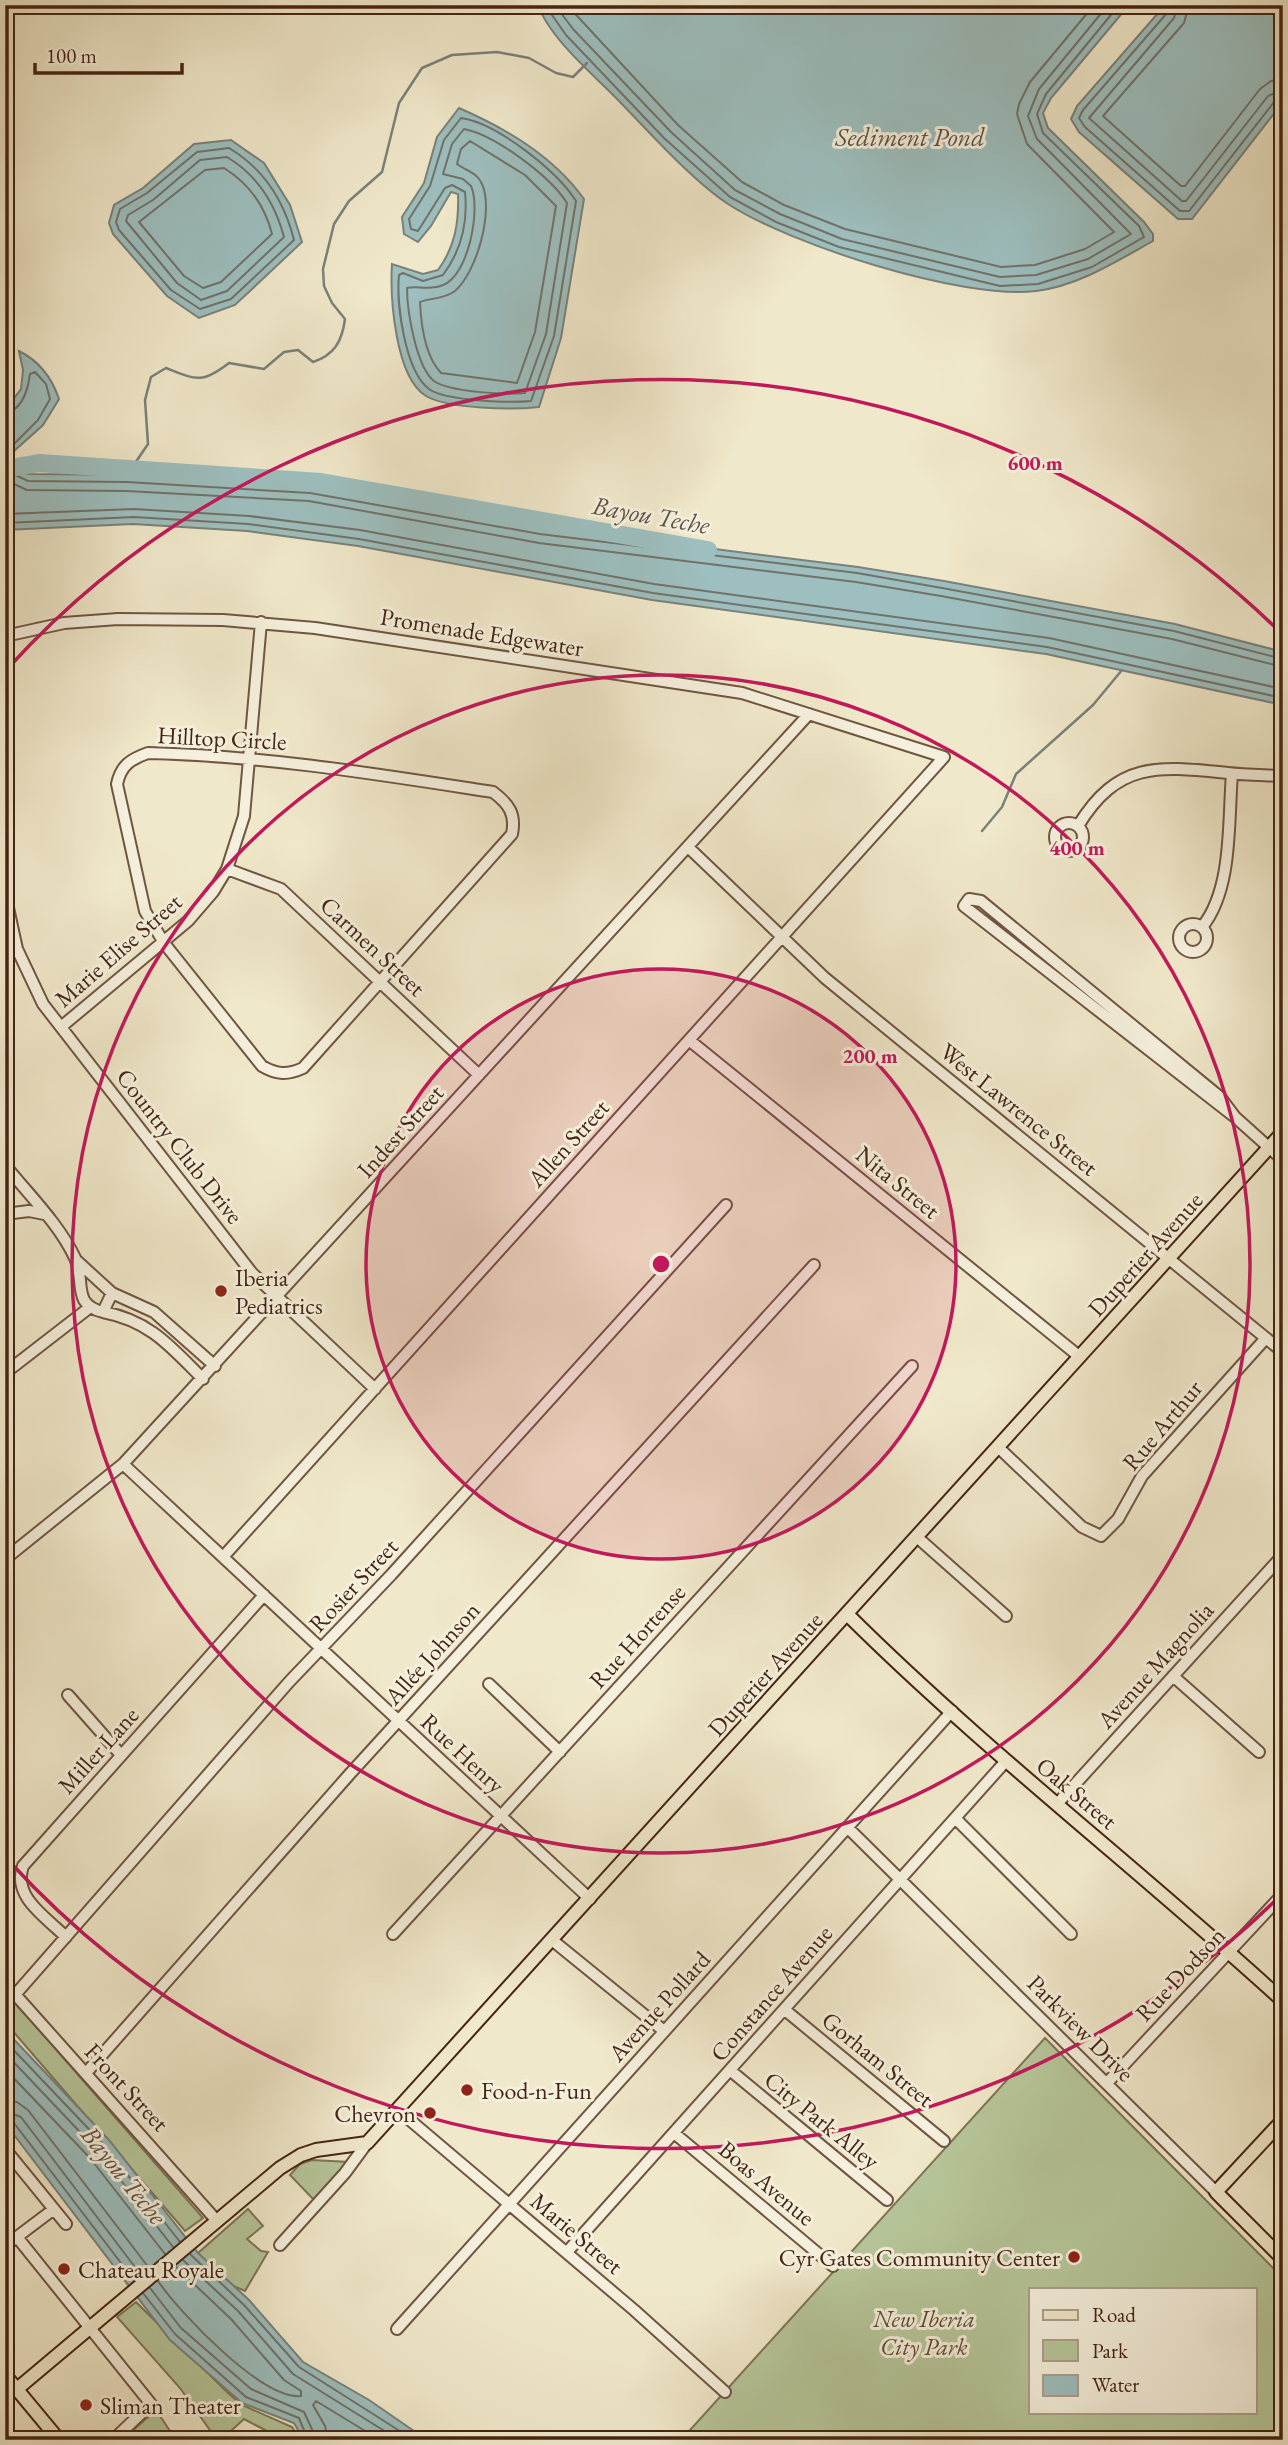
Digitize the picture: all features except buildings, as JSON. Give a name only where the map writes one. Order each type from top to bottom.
[{"type":"main road","name":"Duperier Avenue","points":[[367,2143],[1171,1259],[1283,1132]]},
{"type":"main road","name":"Oak Street","points":[[848,1615],[1006,1761],[1058,1803],[1283,2001]]},
{"type":"main road","points":[[1216,2192],[1283,2120]]},
{"type":"main road","points":[[17,2389],[217,2221],[301,2155],[367,2143]]},
{"type":"main road","name":"Parkview Drive","points":[[1216,2192],[1283,2259]]},
{"type":"main road","points":[[5,2375],[59,2440]]},
{"type":"street","name":"Promenade Edgewater","points":[[5,636],[64,623],[118,619],[261,622],[742,693],[944,757]]},
{"type":"street","name":"Marie Elise Street","points":[[61,1027],[188,921],[213,892],[227,869],[244,816],[261,622]]},
{"type":"street","name":"Indest Street","points":[[5,1559],[124,1464],[809,714]]},
{"type":"street","name":"Hilltop Circle","points":[[148,753],[250,757],[493,792],[511,809],[514,822],[506,845],[303,1068],[283,1074],[262,1066],[164,943],[145,911],[117,796],[120,771],[132,759],[148,753]]},
{"type":"street","name":"Allen Street","points":[[223,1557],[944,757]]},
{"type":"street","points":[[1078,826],[1100,796],[1118,780],[1140,770],[1164,767],[1283,776]]},
{"type":"street","points":[[1202,927],[1215,911],[1222,890],[1232,774]]},
{"type":"street","name":"West Lawrence Street","points":[[688,847],[825,978],[1283,1352]]},
{"type":"street","name":"Carmen Street","points":[[227,869],[281,889],[479,1075]]},
{"type":"street","name":"Country Club Drive","points":[[5,894],[25,970],[36,993],[61,1027],[252,1273],[374,1389]]},
{"type":"street","points":[[1016,938],[964,906],[969,899],[981,901],[1016,938],[1102,1009],[1194,1082],[1220,1097],[1235,1117],[1283,1160]]},
{"type":"street","name":"Nita Street","points":[[690,1040],[1080,1357]]},
{"type":"street","points":[[5,1190],[6,1166]]},
{"type":"street","points":[[6,1166],[58,1230],[77,1261],[111,1293],[154,1312],[215,1366]]},
{"type":"street","name":"Rosier Street","points":[[14,1996],[289,1682],[322,1650],[726,1205]]},
{"type":"street","points":[[5,1214],[29,1211],[44,1214]]},
{"type":"street","points":[[77,1261],[83,1300],[89,1308],[129,1317],[149,1329],[203,1379]]},
{"type":"street","name":"Allée Johnson","points":[[86,2073],[398,1721],[814,1265]]},
{"type":"street","points":[[103,1312],[111,1293]]},
{"type":"street","points":[[5,1373],[89,1308]]},
{"type":"street","name":"Rue Arthur","points":[[999,1448],[1082,1527],[1101,1535],[1118,1520],[1142,1476],[1266,1338]]},
{"type":"street","name":"Rue Hortense","points":[[393,1934],[912,1366]]},
{"type":"street","name":"Rue Henry","points":[[124,1464],[590,1899]]},
{"type":"street","points":[[918,1538],[1006,1616]]},
{"type":"street","name":"Avenue Magnolia","points":[[1058,1803],[1283,1555]]},
{"type":"street","name":"Miller Lane","points":[[66,1937],[29,1901],[19,1878],[23,1866],[264,1595]]},
{"type":"street","points":[[1173,1676],[1259,1752]]},
{"type":"street","points":[[489,1684],[560,1752]]},
{"type":"street","points":[[68,1695],[121,1755]]},
{"type":"street","name":"Avenue Pollard","points":[[397,2329],[952,1711]]},
{"type":"street","name":"Constance Avenue","points":[[567,2252],[1006,1761]]},
{"type":"street","points":[[955,1818],[1071,1934]]},
{"type":"street","name":"Parkview Drive","points":[[848,1828],[1216,2192]]},
{"type":"street","name":"Rue Dodson","points":[[1107,2083],[1283,1894]]},
{"type":"street","points":[[552,1940],[664,2031]]},
{"type":"street","name":"Front Street","points":[[5,1983],[217,2221]]},
{"type":"street","name":"Gorham Street","points":[[785,2010],[944,2141]]},
{"type":"street","name":"City Park Alley","points":[[730,2071],[887,2200]]},
{"type":"street","name":"Marie Street","points":[[398,2110],[567,2252],[725,2392]]},
{"type":"street","name":"Boas Avenue","points":[[674,2133],[833,2266]]},
{"type":"street","name":"Duperier Avenue","points":[[280,2245],[345,2173],[367,2143]]},
{"type":"street","points":[[5,2149],[66,2224]]},
{"type":"street","points":[[5,2246],[54,2209]]},
{"type":"street","points":[[17,2237],[152,2404],[113,2440]]},
{"type":"green space","points":[[5,1991],[203,2218],[185,2231],[5,2022]]},
{"type":"green space","name":"New Iberia City Park","points":[[1045,2038],[1283,2278],[1283,2440],[681,2440]]},
{"type":"green space","points":[[312,2160],[348,2162],[315,2201],[290,2175],[300,2164]]},
{"type":"green space","points":[[248,2209],[263,2226],[247,2239],[261,2251],[268,2252],[245,2291],[229,2284],[198,2253]]},
{"type":"green space","points":[[136,2302],[242,2405],[292,2427],[301,2440],[284,2440],[244,2419],[221,2440],[217,2440],[180,2388],[117,2317]]},
{"type":"green space","points":[[156,2410],[176,2440],[122,2440]]},
{"type":"water","name":"Sediment Pond","points":[[538,5],[1129,5],[1051,98],[1043,113],[1048,128],[1144,222],[1153,234],[1153,241],[1097,272],[1067,284],[1036,291],[1004,292],[923,278],[834,252],[792,236],[728,204],[701,183],[563,44],[552,31]]},
{"type":"water","points":[[1165,5],[1283,5],[1283,102],[1192,219],[1178,219],[1079,132],[1071,119],[1077,106]]},
{"type":"water","points":[[459,108],[528,145],[558,170],[584,199],[561,338],[539,407],[481,407],[436,400],[426,396],[416,386],[401,355],[392,296],[392,264],[423,274],[438,270],[455,234],[458,194],[451,192],[418,242],[404,234],[402,217],[424,183],[437,137]]},
{"type":"water","points":[[231,140],[264,163],[290,205],[302,242],[235,305],[199,318],[167,296],[113,234],[109,223],[114,205],[143,188],[194,144]]},
{"type":"water","points":[[19,351],[44,371],[59,399],[43,425],[13,452],[15,468],[28,474],[127,475],[310,486],[541,527],[858,567],[944,581],[1175,624],[1283,652],[1283,705],[1046,654],[652,600],[358,546],[247,531],[133,524],[5,530],[5,410],[21,389],[23,370]]},
{"type":"water","points":[[5,2030],[109,2140],[198,2253],[249,2300],[303,2362],[369,2400],[427,2440],[304,2440],[294,2423],[242,2403],[170,2340],[5,2123]]},
{"type":"waterway","points":[[127,475],[148,444],[145,400],[151,377],[166,368],[192,377],[205,377],[229,363],[264,369],[284,352],[298,350],[313,362],[326,356],[336,346],[345,319],[332,303],[324,286],[323,269],[334,224],[349,201],[382,172],[399,103],[422,68],[452,55],[497,52],[529,58],[556,73],[573,77],[587,63]]},
{"type":"waterway","name":"Bayou Teche","points":[[5,469],[39,463],[321,482],[708,550]]},
{"type":"waterway","points":[[982,831],[1002,807],[1016,774],[1093,705],[1122,670]]},
{"type":"place","name":"Iberia Pediatrics","points":[[221,1291]]},
{"type":"place","name":"Food-n-Fun","points":[[467,2090]]},
{"type":"place","name":"Chevron","points":[[430,2113]]},
{"type":"place","name":"Cyr Gates Community Center","points":[[1074,2257]]},
{"type":"place","name":"Chateau Royale","points":[[64,2269]]},
{"type":"place","name":"Sliman Theater","points":[[86,2405]]}]
